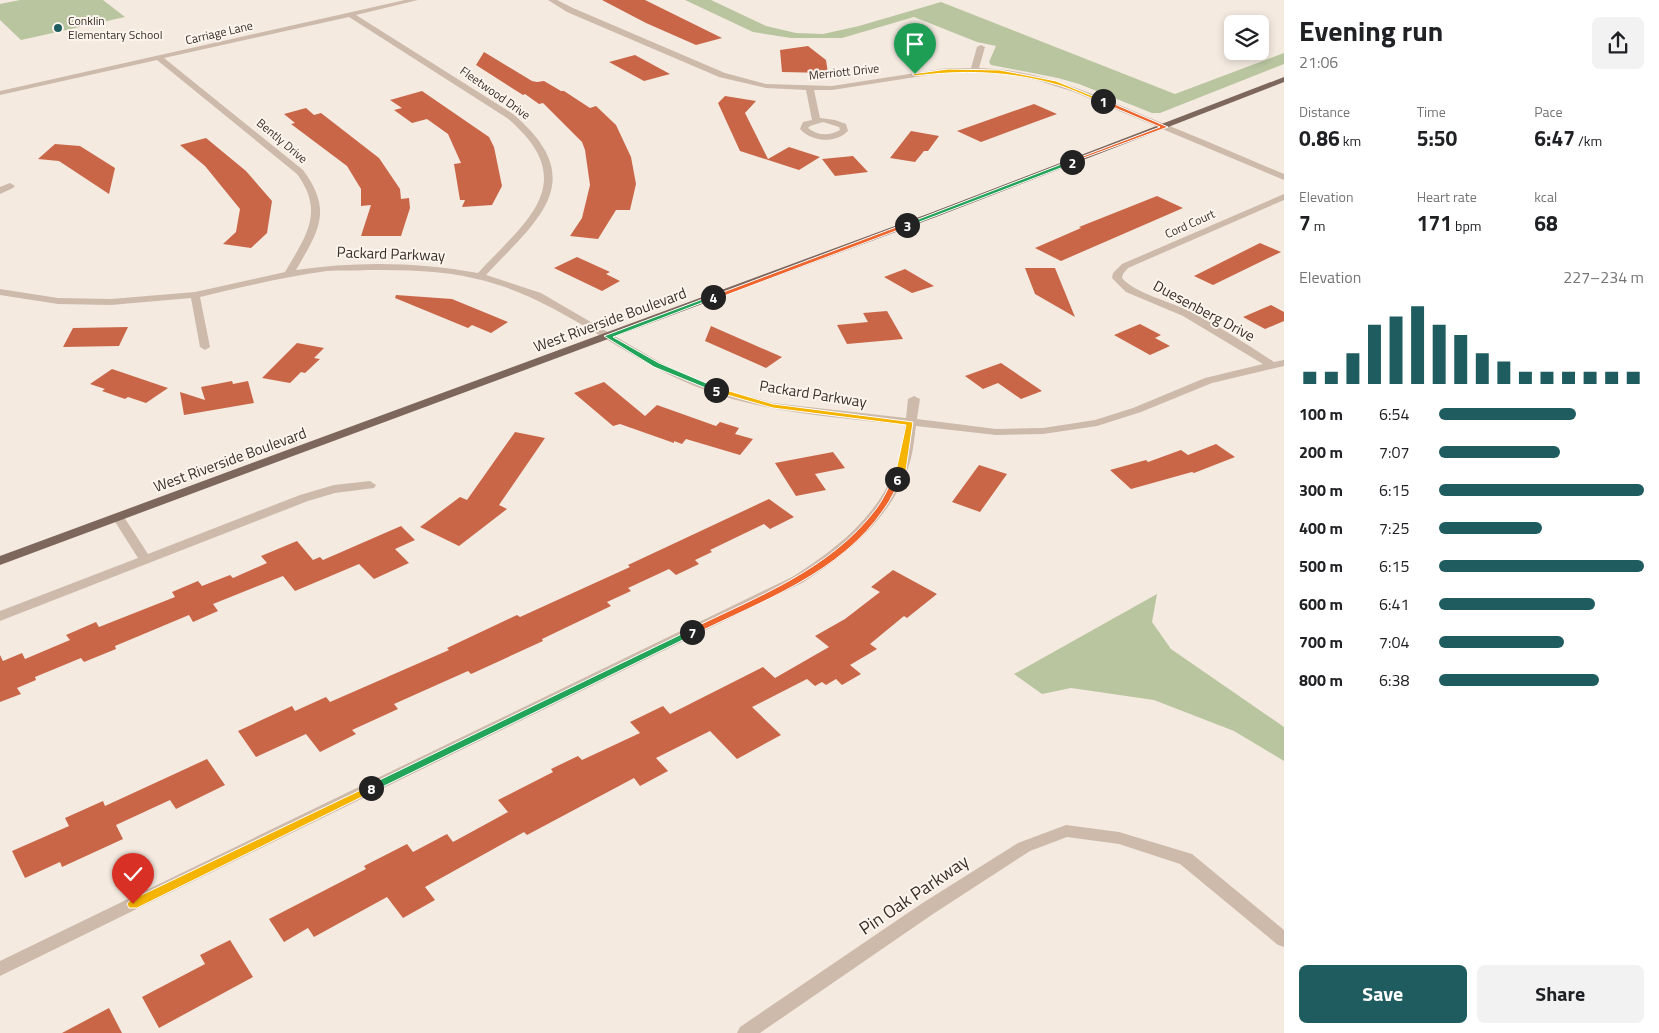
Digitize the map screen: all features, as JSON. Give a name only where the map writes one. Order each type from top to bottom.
[{"type":"main road","name":"West Riverside Boulevard","points":[[0,561],[1165,127],[1284,79]]},
{"type":"street","name":"Carriage Lane","points":[[0,93],[414,0]]},
{"type":"street","name":"Merriott Drive","points":[[552,0],[570,10],[734,79],[766,86],[810,88],[854,86],[930,72],[975,69],[1018,74],[1056,83],[1284,177]]},
{"type":"street","name":"Fleetwood Drive","points":[[351,14],[510,116],[530,133],[539,148],[546,163],[545,200],[534,217],[480,276]]},
{"type":"street","points":[[975,69],[981,47]]},
{"type":"street","name":"Bently Drive","points":[[159,58],[300,172],[310,183],[316,196],[318,209],[315,223],[289,274]]},
{"type":"street","points":[[810,88],[816,120]]},
{"type":"street","points":[[0,191],[10,186]]},
{"type":"street","name":"Cord Court","points":[[1120,283],[1117,278],[1118,273],[1125,266],[1284,197]]},
{"type":"street","name":"Packard Parkway","points":[[0,292],[58,301],[102,302],[195,295],[289,274],[329,268],[366,266],[413,267],[480,276],[538,295],[657,365],[689,380],[728,394],[773,406],[996,432],[1044,431],[1116,418],[1209,380],[1278,364]]},
{"type":"street","name":"Duesenberg Drive","points":[[1120,283],[1135,293],[1178,310],[1278,364]]},
{"type":"street","points":[[195,295],[204,347]]},
{"type":"street","points":[[0,969],[797,580],[828,561],[859,534],[881,508],[902,470],[914,399]]},
{"type":"street","points":[[0,616],[304,498],[334,489],[370,485]]},
{"type":"street","points":[[118,517],[146,560]]},
{"type":"street","name":"Pin Oak Parkway","points":[[746,1033],[926,909],[1024,847],[1066,831],[1119,838],[1186,859],[1284,940]]},
{"type":"green space","points":[[20,0],[103,0],[125,17],[21,40],[0,20],[0,4]]},
{"type":"green space","points":[[685,0],[711,0],[766,26],[796,33],[823,34],[859,26],[941,2],[1175,94],[1284,53],[1284,64],[1160,113],[1152,113],[1079,84],[991,65],[989,62],[996,46],[977,42],[914,17],[842,38],[791,38],[753,32]]},
{"type":"green space","points":[[1157,594],[1152,622],[1171,649],[1284,727],[1284,761],[1234,731],[1154,700],[1071,688],[1042,694],[1014,674]]},
{"type":"building","points":[[602,0],[645,0],[722,38],[696,45],[646,23]]},
{"type":"building","points":[[808,46],[826,60],[828,73],[782,72],[780,50]]},
{"type":"building","points":[[484,52],[532,81],[544,81],[590,108],[596,106],[616,125],[631,157],[636,184],[630,210],[616,210],[598,239],[570,236],[582,218],[590,185],[582,142],[543,103],[539,104],[525,94],[523,95],[476,65]]},
{"type":"building","points":[[635,55],[670,74],[644,81],[609,62]]},
{"type":"building","points":[[422,91],[489,137],[494,147],[502,186],[492,205],[462,207],[465,200],[460,200],[454,164],[461,163],[448,134],[427,119],[412,123],[394,110],[402,108],[390,100]]},
{"type":"building","points":[[725,96],[756,101],[745,113],[768,159],[789,147],[820,157],[799,170],[740,151],[718,103]]},
{"type":"building","points":[[1034,104],[1057,114],[981,142],[957,131]]},
{"type":"building","points":[[306,108],[314,115],[321,113],[379,158],[400,189],[401,199],[409,198],[410,208],[401,236],[361,236],[371,205],[361,206],[361,189],[347,166],[291,124],[295,123],[284,114]]},
{"type":"building","points":[[911,131],[939,136],[928,151],[924,151],[915,162],[890,158]]},
{"type":"building","points":[[206,138],[246,171],[272,201],[267,233],[251,248],[223,244],[236,232],[240,209],[205,166],[180,145]]},
{"type":"building","points":[[55,144],[80,146],[115,168],[109,194],[59,161],[38,159]]},
{"type":"building","points":[[853,156],[868,172],[835,176],[822,159]]},
{"type":"building","points":[[1157,196],[1183,208],[1061,261],[1035,248],[1081,228],[1079,227]]},
{"type":"building","points":[[1260,243],[1281,252],[1213,285],[1194,276]]},
{"type":"building","points":[[577,257],[610,272],[606,274],[620,281],[602,291],[554,268]]},
{"type":"building","points":[[1025,268],[1055,268],[1075,317],[1035,294]]},
{"type":"building","points":[[905,269],[934,286],[912,293],[884,277]]},
{"type":"building","points":[[396,295],[452,299],[508,322],[491,333],[472,325],[468,328],[395,298]]},
{"type":"building","points":[[1271,305],[1284,312],[1284,321],[1265,329],[1243,317]]},
{"type":"building","points":[[887,311],[903,339],[847,344],[837,325],[868,322],[863,313]]},
{"type":"building","points":[[1140,324],[1161,335],[1155,338],[1170,346],[1150,355],[1114,335]]},
{"type":"building","points":[[711,326],[782,357],[766,368],[705,341]]},
{"type":"building","points":[[128,327],[119,346],[63,347],[73,328]]},
{"type":"building","points":[[297,343],[324,348],[314,358],[320,359],[305,373],[301,372],[290,383],[262,378]]},
{"type":"building","points":[[1001,363],[1042,391],[1021,399],[998,383],[983,389],[965,376]]},
{"type":"building","points":[[112,369],[168,388],[146,403],[128,397],[125,399],[102,391],[105,389],[90,384]]},
{"type":"building","points":[[232,381],[233,384],[248,381],[254,403],[184,415],[180,392],[205,400],[201,387]]},
{"type":"building","points":[[604,382],[645,416],[657,405],[716,426],[720,422],[739,428],[735,434],[753,439],[740,455],[686,439],[682,444],[674,441],[674,443],[620,424],[613,426],[574,393]]},
{"type":"building","points":[[515,432],[545,438],[499,505],[507,509],[459,546],[420,527],[460,497],[467,500]]},
{"type":"building","points":[[1216,444],[1235,457],[1194,473],[1131,489],[1110,470],[1146,460],[1148,462],[1181,450],[1188,455]]},
{"type":"building","points":[[833,452],[845,468],[815,474],[826,490],[796,496],[775,463]]},
{"type":"building","points":[[979,465],[1007,474],[980,512],[952,502]]},
{"type":"building","points":[[769,499],[794,517],[770,529],[764,524],[710,550],[712,552],[695,560],[699,564],[676,575],[669,569],[628,588],[631,591],[607,602],[611,606],[542,639],[543,641],[471,674],[468,671],[394,704],[398,709],[352,730],[356,734],[320,752],[306,734],[256,757],[238,731],[292,706],[295,711],[326,697],[330,702],[449,650],[447,648],[517,615],[520,617],[630,567],[628,565]]},
{"type":"building","points":[[401,526],[415,540],[395,549],[409,563],[374,579],[359,564],[295,591],[283,576],[213,604],[218,611],[193,622],[189,615],[115,646],[116,649],[84,662],[81,658],[35,677],[36,680],[17,688],[21,694],[0,702],[0,655],[3,661],[22,653],[25,659],[70,640],[66,635],[96,622],[99,627],[175,597],[172,592],[198,581],[202,586],[230,575],[233,578],[267,563],[261,556],[297,541],[313,560],[320,557],[323,560]]},
{"type":"building","points":[[893,570],[937,594],[907,618],[904,616],[870,644],[877,649],[850,665],[861,674],[842,685],[836,679],[826,685],[822,682],[815,686],[807,679],[752,707],[781,735],[737,759],[710,731],[656,758],[668,771],[640,786],[634,778],[527,835],[524,832],[425,887],[435,900],[403,918],[387,897],[314,937],[308,928],[284,942],[269,919],[366,869],[364,866],[407,844],[413,852],[447,834],[453,842],[508,812],[498,800],[553,772],[551,769],[578,756],[582,760],[640,733],[630,722],[663,706],[670,714],[763,667],[775,678],[829,647],[815,636],[845,619],[880,592],[871,587]]},
{"type":"building","points":[[207,759],[225,785],[176,809],[170,800],[116,825],[123,839],[62,867],[60,862],[25,878],[12,851],[69,826],[65,818],[103,801],[105,806]]},
{"type":"building","points":[[230,940],[253,977],[159,1028],[142,997],[205,964],[200,955]]},
{"type":"building","points":[[109,1008],[122,1033],[62,1033]]},
{"type":"place","name":"Conklin Elementary School","points":[[58,28]]},
{"type":"route","points":[[133,904],[797,580],[828,561],[859,534],[881,508],[902,470],[910,423],[773,406],[728,394],[689,380],[657,365],[608,336],[1165,127],[1068,87],[1037,78],[1000,71],[975,69],[915,74]]}]
